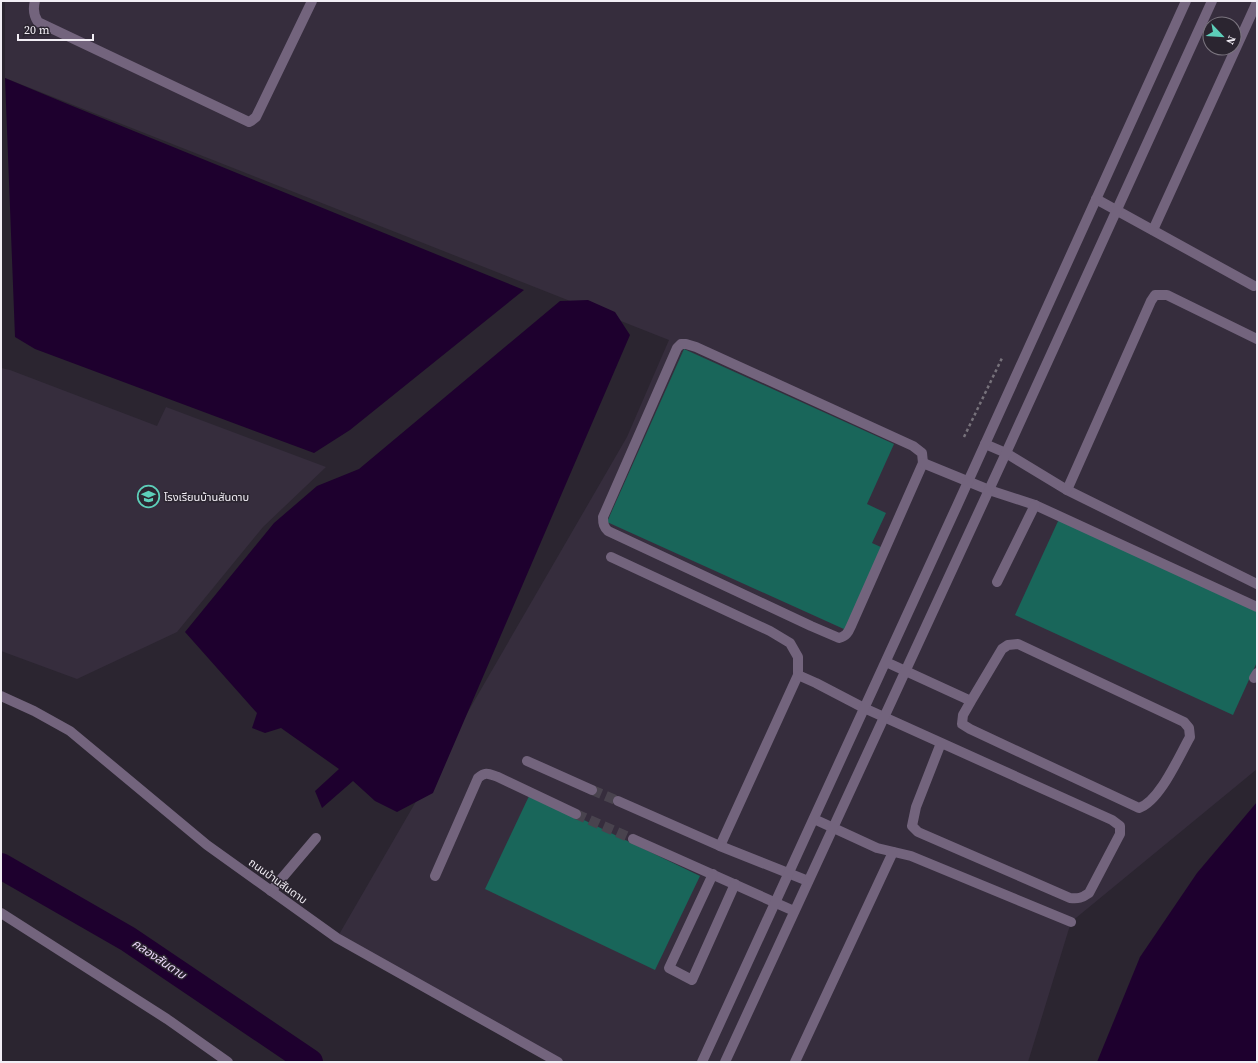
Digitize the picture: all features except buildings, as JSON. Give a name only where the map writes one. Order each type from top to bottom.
[{"type":"street","points":[[35,1],[33,6],[35,18],[38,22],[249,122],[256,116],[312,1]]},
{"type":"street","points":[[702,1062],[886,662],[1186,1]]},
{"type":"street","points":[[725,1062],[1006,453],[1212,1]]},
{"type":"street","points":[[1153,230],[1257,2]]},
{"type":"street","points":[[1096,199],[1254,286]]},
{"type":"street","points":[[1067,490],[1148,308],[1156,295],[1167,295],[1257,339]]},
{"type":"street","points":[[681,344],[696,347],[913,446],[922,453],[922,463],[847,634],[839,638],[608,531],[603,524],[603,517],[677,348],[681,344]]},
{"type":"street","points":[[985,444],[1006,453],[1067,490],[1257,584]]},
{"type":"street","points":[[922,463],[989,490],[1035,505],[1257,607]]},
{"type":"street","points":[[996,582],[1035,505]]},
{"type":"street","points":[[612,557],[770,631],[790,643],[798,657],[798,675],[720,846]]},
{"type":"street","points":[[1018,644],[1184,722],[1189,728],[1190,737],[1160,791],[1145,806],[1139,808],[962,724],[963,715],[971,701],[1002,649],[1008,645],[1018,644]]},
{"type":"street","points":[[886,662],[971,701]]},
{"type":"street","points":[[798,675],[864,708],[1112,820],[1120,826],[1120,834],[1089,893],[1079,899],[1070,898],[918,832],[912,826],[916,807],[941,743]]},
{"type":"street","name":"ถนนบ้านสันดาบ","points":[[1,696],[34,711],[70,731],[207,845],[337,938],[558,1062]]},
{"type":"street","points":[[527,762],[592,790]]},
{"type":"street","points":[[435,876],[478,778],[484,773],[498,777],[576,814]]},
{"type":"street","points":[[618,800],[720,846],[808,881]]},
{"type":"street","points":[[814,819],[877,848],[911,856],[1071,922]]},
{"type":"street","points":[[271,891],[316,838]]},
{"type":"street","points":[[633,839],[775,902],[794,912]]},
{"type":"street","points":[[795,1062],[893,852]]},
{"type":"street","points":[[713,874],[669,968],[692,980],[735,884]]},
{"type":"street","points":[[1,913],[160,1015],[228,1062]]},
{"type":"shaded area","points":[[5,1],[1257,1],[1257,769],[1071,922],[1028,1062],[554,1062],[337,938],[627,437],[669,340],[5,78]]},
{"type":"shaded area","points":[[5,78],[524,290],[350,430],[314,453],[35,349],[15,337]]},
{"type":"shaded area","points":[[588,300],[615,312],[630,335],[433,793],[397,812],[375,801],[353,781],[322,808],[315,791],[339,769],[281,728],[265,733],[252,728],[257,713],[185,632],[274,523],[317,486],[359,469],[560,301]]},
{"type":"shaded area","name":"โรงเรียนบ้านสันดาบ","points":[[1,368],[10,370],[157,426],[166,407],[326,467],[263,527],[177,632],[77,679],[1,651]]},
{"type":"shaded area","points":[[1257,802],[1257,1062],[1097,1062],[1140,957],[1197,873]]},
{"type":"waterway","name":"คลองสันดาบ","points":[[1,866],[128,939],[310,1062]]},
{"type":"tunnel","points":[[592,790],[618,801]]},
{"type":"tunnel","points":[[576,814],[633,839]]},
{"type":"place","name":"โรงเรียนบ้านสันดาบ","points":[[148,497]]}]
